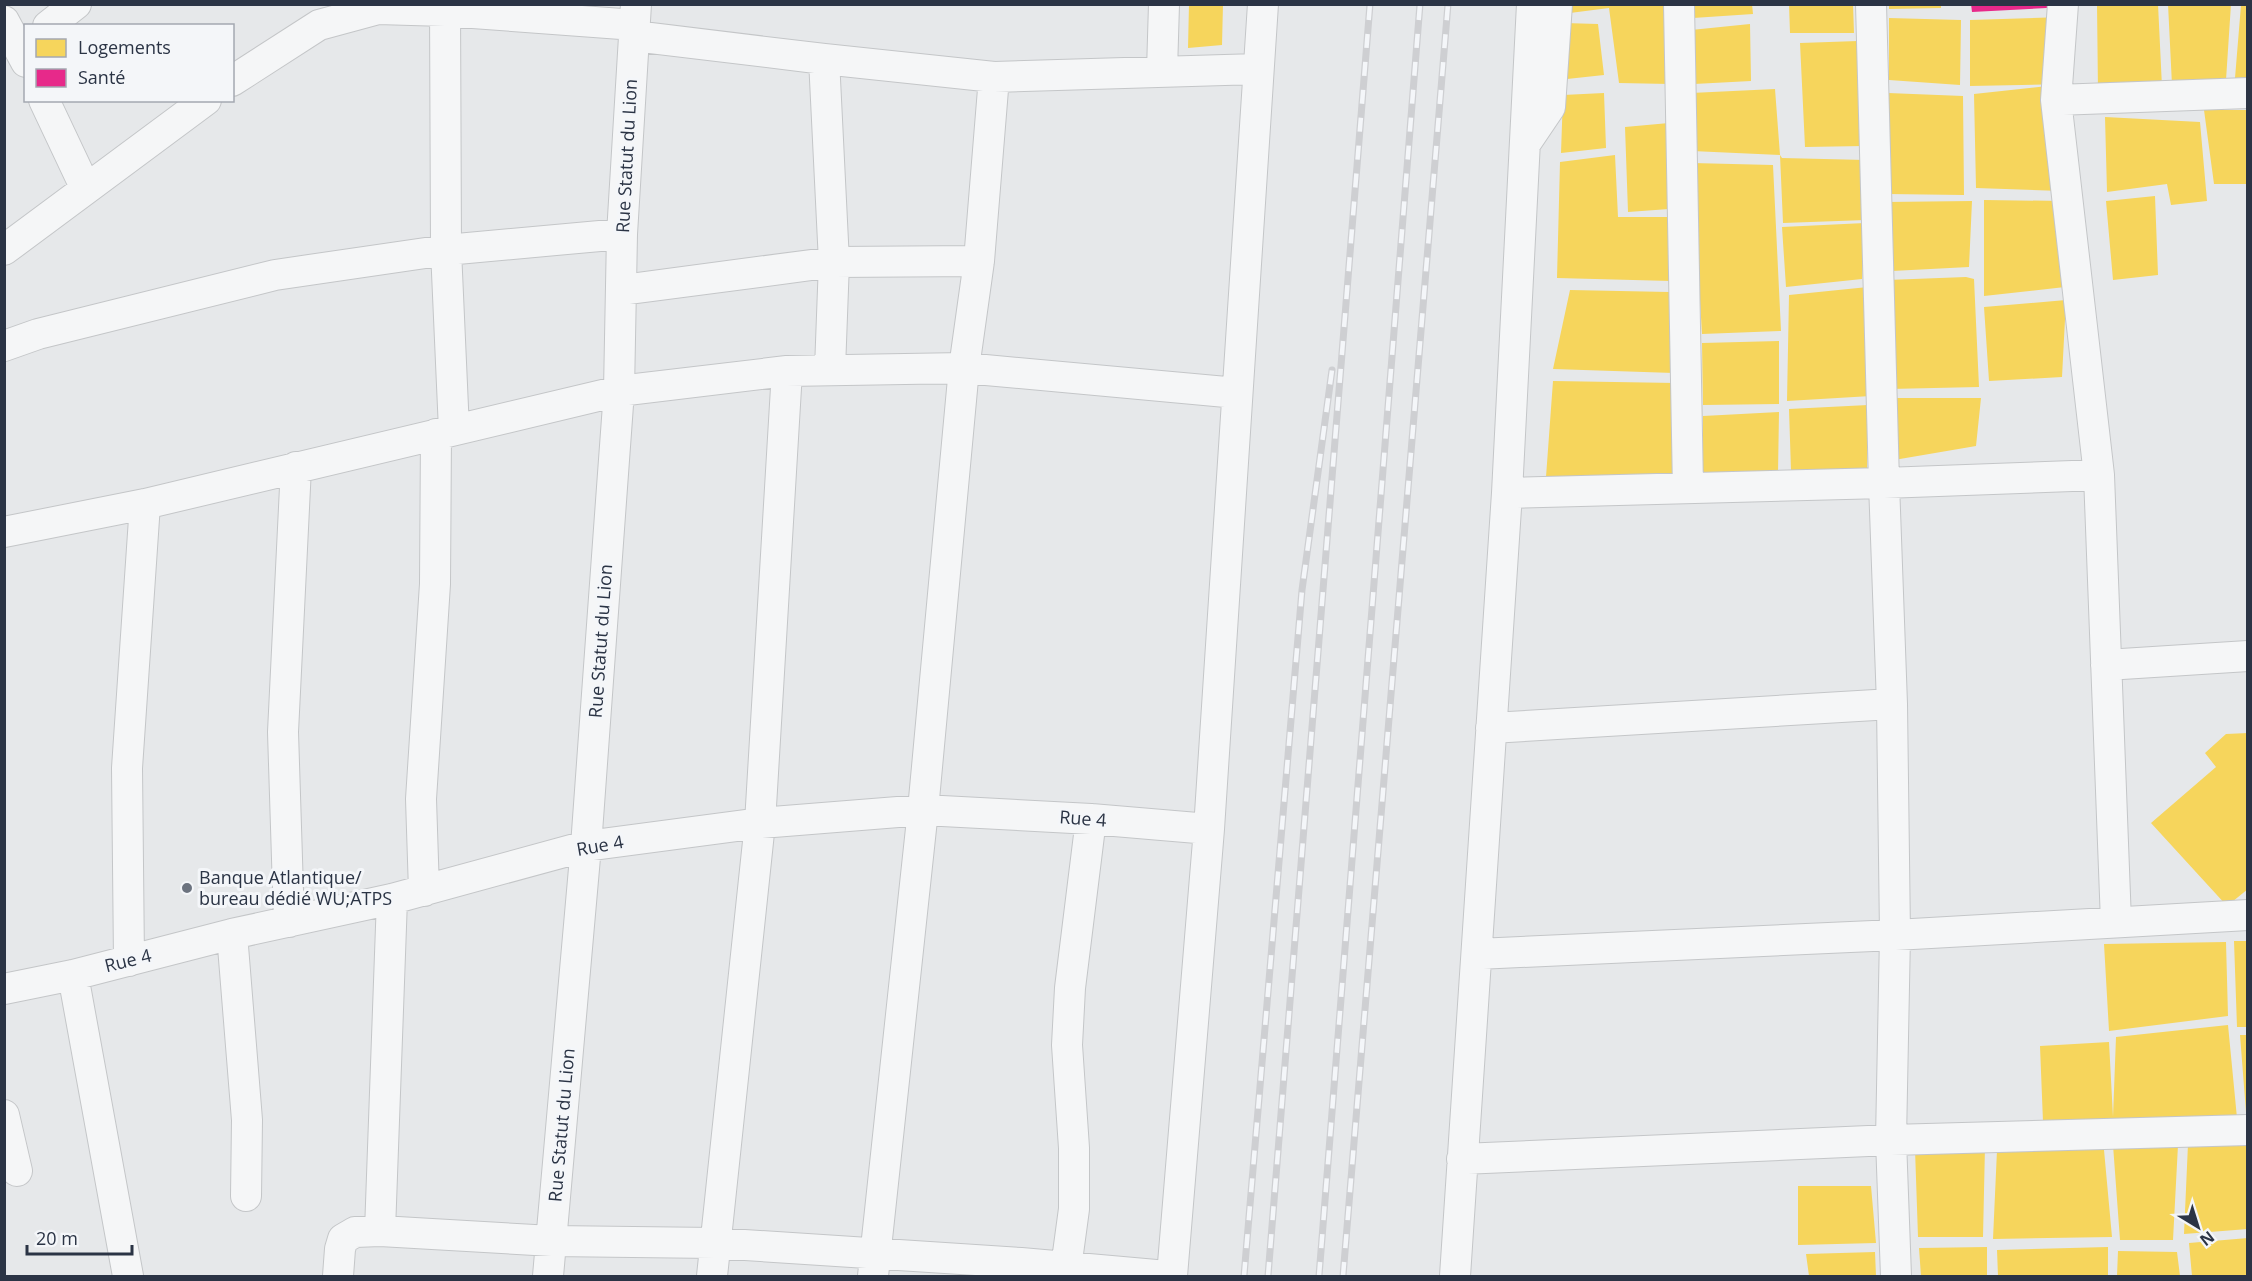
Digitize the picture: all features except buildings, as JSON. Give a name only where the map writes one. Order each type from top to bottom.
[{"type":"street","points":[[51,24],[76,4]]},
{"type":"street","points":[[1162,71],[1164,4]]},
{"type":"street","points":[[1172,1276],[1209,829],[1263,4]]},
{"type":"street","points":[[1455,1276],[1508,493],[1532,4]]},
{"type":"street","points":[[1525,144],[1550,107],[1557,4]]},
{"type":"street","points":[[1678,4],[1688,488]]},
{"type":"street","points":[[1871,4],[1892,704],[1895,936],[1891,1140],[1896,1276]]},
{"type":"street","points":[[2063,4],[2056,100],[2099,475],[2116,922]]},
{"type":"street","points":[[234,80],[319,25],[378,9],[445,8],[635,22],[824,59],[994,76],[1258,69]]},
{"type":"street","points":[[424,891],[421,799],[445,432],[445,8]]},
{"type":"street","points":[[4,21],[18,52]]},
{"type":"street","name":"Rue Statut du Lion","points":[[549,1276],[586,846],[619,390],[622,234],[635,22]]},
{"type":"street","points":[[824,59],[834,262],[830,369]]},
{"type":"street","points":[[875,1266],[923,810],[964,368],[979,261],[994,76]]},
{"type":"street","points":[[2056,100],[2247,93]]},
{"type":"street","points":[[45,102],[86,189]]},
{"type":"street","points":[[4,250],[203,102]]},
{"type":"street","points":[[4,346],[38,334],[275,275],[446,250],[622,234]]},
{"type":"street","points":[[622,290],[834,262],[979,261]]},
{"type":"street","points":[[4,532],[145,504],[619,390],[786,371],[964,368],[1237,393]]},
{"type":"street","points":[[712,1276],[760,823],[786,371]]},
{"type":"street","points":[[289,922],[283,732],[296,468]]},
{"type":"street","points":[[1508,493],[2099,475]]},
{"type":"street","points":[[129,961],[127,768],[145,504]]},
{"type":"street","points":[[2106,664],[2247,656]]},
{"type":"street","points":[[1491,728],[1892,704]]},
{"type":"street","name":"Rue 4","points":[[4,989],[73,975],[232,934],[392,899],[586,846],[760,823],[923,810],[1091,819],[1209,829]]},
{"type":"street","points":[[1066,1268],[1074,1209],[1074,1148],[1067,1045],[1070,988],[1091,819]]},
{"type":"street","points":[[380,1231],[392,899]]},
{"type":"street","points":[[1477,954],[1895,936],[2247,915]]},
{"type":"street","points":[[232,934],[247,1120],[246,1197]]},
{"type":"street","points":[[73,975],[128,1276]]},
{"type":"street","points":[[4,1115],[17,1171]]},
{"type":"street","points":[[1462,1159],[1891,1140],[2247,1130]]},
{"type":"street","points":[[338,1276],[340,1249],[344,1239],[355,1232],[380,1231],[552,1241],[714,1243],[875,1266],[1020,1270],[1066,1268],[1167,1276]]},
{"type":"railway","points":[[1268,1276],[1370,4]]},
{"type":"railway","points":[[1319,1276],[1420,4]]},
{"type":"railway","points":[[1343,1276],[1448,4]]},
{"type":"railway","points":[[1244,1276],[1302,590],[1332,370]]},
{"type":"place","name":"Banque Atlantique/ bureau dédié WU;ATPS","points":[[187,888]]}]
